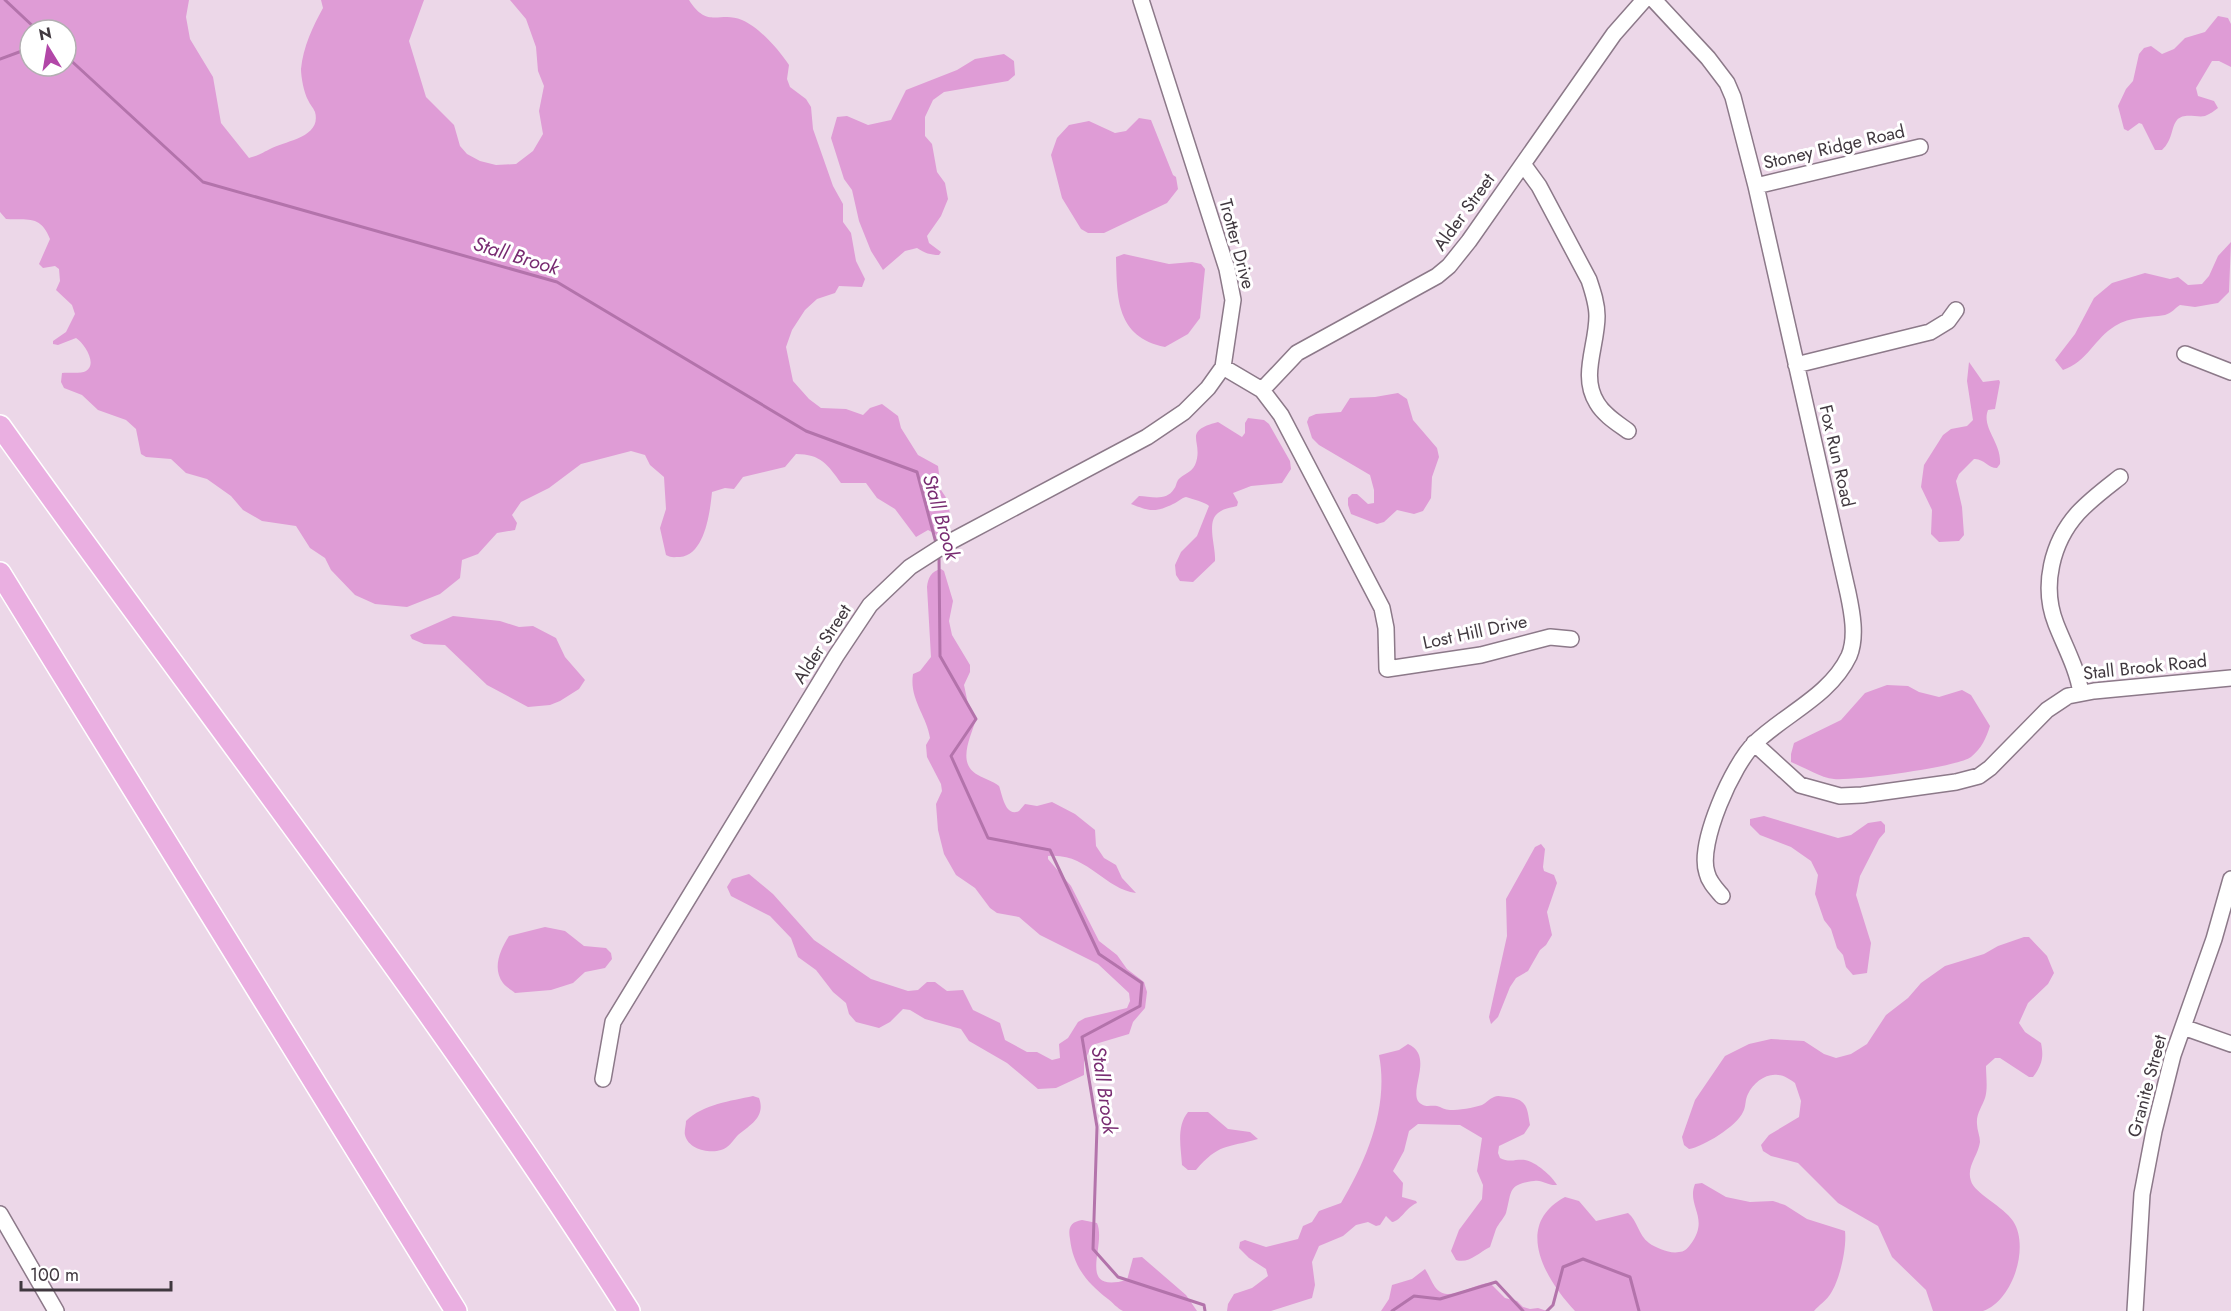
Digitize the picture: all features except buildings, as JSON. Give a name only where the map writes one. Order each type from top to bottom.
[{"type":"highway","points":[[0,426],[486,1095],[572,1220],[630,1311]]},
{"type":"highway","points":[[0,573],[456,1311]]},
{"type":"street","name":"Trotter Drive","points":[[1141,0],[1227,269],[1233,300],[1223,367]]},
{"type":"street","name":"Alder Street","points":[[1262,390],[1297,353],[1437,276],[1449,266],[1469,241],[1614,34],[1644,0]]},
{"type":"street","name":"Fox Run Road","points":[[1654,0],[1708,58],[1727,83],[1737,110],[1848,593],[1853,624],[1850,654],[1833,679],[1754,743],[1730,781],[1715,814],[1707,841],[1706,872],[1722,896]]},
{"type":"street","name":"Stoney Ridge Road","points":[[1756,186],[1920,147]]},
{"type":"street","points":[[1523,164],[1539,186],[1593,291],[1597,317],[1589,378],[1592,392],[1597,404],[1628,431]]},
{"type":"street","points":[[1796,365],[1930,332],[1948,321],[1956,310]]},
{"type":"street","points":[[2185,354],[2231,372]]},
{"type":"street","points":[[1223,367],[1262,390]]},
{"type":"street","name":"Alder Street","points":[[603,1078],[613,1022],[870,604],[910,567],[946,544],[1147,437],[1184,412],[1208,388],[1223,367]]},
{"type":"street","name":"Lost Hill Drive","points":[[1262,390],[1281,415],[1382,608],[1386,628],[1388,669],[1481,655],[1550,637],[1571,639]]},
{"type":"street","points":[[2081,693],[2071,658],[2050,605],[2049,574],[2057,546],[2071,521],[2089,502],[2120,477]]},
{"type":"street","name":"Stall Brook Road","points":[[1754,743],[1800,784],[1840,796],[1862,795],[1969,780],[1990,768],[2047,710],[2068,696],[2231,678]]},
{"type":"street","name":"Granite Street","points":[[2135,1311],[2142,1194],[2154,1131],[2174,1055],[2214,939],[2231,879]]},
{"type":"street","points":[[2183,1027],[2231,1044]]},
{"type":"street","points":[[0,1214],[56,1311]]},
{"type":"shaded area","points":[[0,0],[189,0],[186,17],[190,39],[213,77],[221,123],[249,158],[300,137],[313,128],[316,121],[315,112],[305,93],[301,69],[309,37],[323,8],[321,0],[424,0],[409,41],[426,97],[454,125],[460,146],[467,154],[480,161],[496,165],[516,164],[533,151],[543,134],[539,111],[544,86],[538,71],[536,47],[526,19],[510,0],[689,0],[696,9],[708,17],[734,18],[748,23],[768,40],[789,65],[787,79],[790,87],[806,99],[811,107],[813,129],[833,186],[843,204],[843,222],[851,233],[856,261],[865,279],[862,287],[839,286],[835,293],[817,299],[805,310],[792,330],[786,347],[793,381],[809,399],[821,408],[846,409],[863,415],[870,408],[882,404],[898,416],[901,428],[918,455],[938,466],[941,490],[947,499],[950,514],[946,530],[939,536],[928,530],[916,537],[895,509],[877,498],[866,483],[841,483],[818,458],[796,454],[785,467],[743,477],[734,489],[725,488],[712,492],[708,521],[701,541],[688,554],[669,557],[666,555],[660,528],[666,509],[664,477],[650,465],[645,455],[631,451],[581,464],[549,488],[521,502],[512,515],[517,523],[515,530],[497,533],[478,554],[462,560],[460,578],[440,594],[407,607],[375,604],[355,595],[331,570],[325,558],[310,548],[296,526],[262,521],[243,510],[231,496],[207,479],[186,473],[171,459],[146,457],[141,454],[136,429],[126,420],[98,410],[82,395],[64,388],[61,382],[62,373],[86,371],[91,364],[86,349],[76,338],[58,345],[53,344],[53,341],[66,332],[75,314],[72,305],[56,290],[60,281],[59,269],[55,266],[43,268],[39,264],[50,239],[38,222],[27,219],[6,219],[0,212]]},
{"type":"shaded area","points":[[2218,16],[2228,18],[2231,24],[2231,67],[2219,61],[2212,61],[2196,88],[2198,96],[2214,101],[2218,108],[2205,116],[2187,116],[2177,120],[2166,146],[2162,150],[2155,150],[2142,124],[2139,123],[2128,131],[2124,129],[2118,106],[2126,89],[2133,81],[2139,54],[2144,48],[2151,46],[2162,54],[2174,49],[2185,38],[2205,32]]},
{"type":"shaded area","points":[[1004,54],[1014,61],[1015,75],[1008,81],[944,92],[933,100],[925,117],[925,136],[932,144],[937,172],[945,183],[948,199],[941,216],[927,236],[929,243],[941,252],[939,255],[933,255],[917,248],[905,251],[883,270],[871,251],[859,221],[852,190],[844,179],[831,138],[837,117],[847,116],[868,125],[891,120],[906,90],[957,70],[975,59]]},
{"type":"shaded area","points":[[1139,118],[1151,120],[1173,175],[1176,177],[1178,189],[1167,203],[1104,233],[1088,233],[1081,229],[1062,198],[1051,155],[1057,138],[1069,125],[1089,121],[1115,133],[1126,131]]},
{"type":"shaded area","points":[[2231,242],[2229,292],[2218,303],[2195,307],[2180,305],[2165,315],[2127,320],[2108,331],[2085,356],[2071,366],[2063,370],[2055,360],[2075,334],[2094,298],[2112,283],[2145,273],[2170,279],[2178,277],[2188,285],[2202,284],[2209,276],[2218,256]]},
{"type":"shaded area","points":[[1124,254],[1169,264],[1192,262],[1201,264],[1205,269],[1200,318],[1188,334],[1165,347],[1149,342],[1128,325],[1122,314],[1117,287],[1116,257]]},
{"type":"shaded area","points":[[1969,362],[1983,382],[1999,380],[2000,382],[1995,409],[1988,410],[1987,423],[1998,449],[2000,464],[1994,468],[1974,459],[1959,474],[1956,481],[1962,507],[1964,535],[1959,541],[1939,542],[1931,534],[1932,510],[1921,487],[1924,465],[1943,435],[1951,429],[1967,426],[1973,420],[1967,381]]},
{"type":"shaded area","points":[[1398,393],[1407,399],[1413,420],[1437,448],[1439,457],[1432,477],[1431,498],[1423,511],[1414,514],[1397,510],[1384,522],[1377,524],[1351,514],[1348,505],[1348,498],[1352,494],[1357,494],[1368,504],[1374,503],[1374,490],[1370,475],[1319,445],[1312,438],[1307,422],[1309,417],[1316,414],[1341,412],[1350,398]]},
{"type":"shaded area","points":[[1248,418],[1264,420],[1269,424],[1290,461],[1291,469],[1282,483],[1251,486],[1233,493],[1238,502],[1237,506],[1220,511],[1214,517],[1212,535],[1215,561],[1193,582],[1180,581],[1176,575],[1175,565],[1181,552],[1197,536],[1209,506],[1186,497],[1157,510],[1131,504],[1139,496],[1162,497],[1171,493],[1178,480],[1195,465],[1196,438],[1200,430],[1218,422],[1242,437]]},
{"type":"shaded area","points":[[941,569],[944,571],[953,601],[949,621],[952,635],[970,665],[970,672],[964,685],[968,704],[976,719],[966,757],[971,770],[999,786],[1010,811],[1019,811],[1025,804],[1037,806],[1052,802],[1075,814],[1095,830],[1096,846],[1104,858],[1116,865],[1122,878],[1136,893],[1114,885],[1074,860],[1062,856],[1048,856],[1048,859],[1071,886],[1099,941],[1117,955],[1127,969],[1144,982],[1147,992],[1145,1008],[1133,1022],[1129,1034],[1092,1045],[1084,1062],[1084,1075],[1056,1088],[1038,1089],[1007,1063],[969,1041],[961,1029],[925,1019],[910,1010],[903,1009],[890,1022],[879,1028],[856,1022],[849,1014],[846,1003],[833,992],[816,970],[798,957],[791,938],[770,916],[731,896],[727,887],[732,879],[749,874],[773,894],[814,940],[871,979],[908,991],[918,990],[927,982],[935,982],[947,991],[963,990],[973,1010],[1000,1023],[1005,1040],[1027,1052],[1037,1052],[1052,1060],[1060,1058],[1059,1044],[1068,1038],[1078,1022],[1085,1018],[1127,1008],[1130,1001],[1129,993],[1098,964],[1040,935],[1019,917],[997,913],[990,908],[975,888],[956,875],[944,854],[938,830],[936,804],[942,791],[941,784],[927,757],[926,745],[930,738],[912,683],[913,674],[920,671],[931,657],[927,587],[931,575]]},
{"type":"shaded area","points":[[453,616],[500,621],[519,627],[533,626],[556,638],[565,657],[585,680],[579,689],[560,701],[550,705],[528,707],[487,685],[445,645],[424,644],[412,639],[410,635]]},
{"type":"shaded area","points":[[1887,685],[1908,686],[1919,692],[1939,697],[1962,690],[1971,695],[1990,726],[1981,746],[1975,754],[1962,761],[1927,769],[1862,778],[1829,778],[1791,762],[1794,743],[1841,720],[1865,693]]},
{"type":"shaded area","points":[[1764,816],[1838,838],[1851,835],[1868,823],[1881,821],[1885,825],[1885,832],[1860,876],[1856,895],[1871,943],[1867,973],[1853,975],[1846,967],[1843,955],[1837,948],[1831,929],[1824,920],[1815,894],[1818,875],[1811,861],[1791,847],[1760,835],[1750,825],[1750,819]]},
{"type":"shaded area","points":[[1541,844],[1545,849],[1544,871],[1554,875],[1557,883],[1547,912],[1552,935],[1528,971],[1516,978],[1498,1017],[1491,1024],[1489,1017],[1507,936],[1506,899],[1535,847]]},
{"type":"shaded area","points":[[545,927],[565,931],[584,946],[606,948],[611,953],[612,959],[605,968],[585,972],[573,983],[551,990],[515,993],[503,983],[498,971],[498,959],[503,947],[509,936]]},
{"type":"shaded area","points":[[2029,937],[2047,956],[2054,973],[2048,984],[2028,1003],[2019,1023],[2025,1032],[2041,1043],[2042,1061],[2033,1077],[2029,1077],[2000,1058],[1995,1058],[1986,1066],[1986,1094],[1977,1120],[1980,1142],[1970,1171],[1973,1186],[2009,1216],[2018,1232],[2020,1244],[2016,1272],[2003,1296],[1994,1305],[1983,1311],[1933,1311],[1926,1290],[1892,1257],[1878,1226],[1838,1203],[1798,1163],[1771,1156],[1763,1151],[1761,1145],[1769,1135],[1799,1117],[1801,1101],[1795,1083],[1787,1078],[1773,1075],[1760,1080],[1750,1090],[1740,1118],[1719,1135],[1702,1144],[1689,1149],[1684,1145],[1682,1137],[1695,1100],[1725,1056],[1749,1044],[1771,1039],[1804,1041],[1824,1054],[1836,1058],[1851,1054],[1867,1044],[1886,1015],[1908,998],[1921,983],[1945,966],[1984,954],[1998,946]]},
{"type":"shaded area","points":[[1408,1044],[1416,1050],[1420,1058],[1416,1094],[1418,1101],[1423,1105],[1448,1110],[1462,1109],[1482,1105],[1497,1096],[1514,1098],[1522,1102],[1527,1109],[1530,1125],[1524,1134],[1499,1146],[1500,1158],[1534,1163],[1557,1185],[1537,1181],[1519,1184],[1510,1194],[1506,1213],[1496,1229],[1490,1247],[1469,1259],[1456,1260],[1451,1251],[1459,1230],[1482,1199],[1483,1185],[1477,1171],[1482,1138],[1460,1125],[1418,1124],[1409,1131],[1404,1151],[1393,1171],[1403,1183],[1402,1197],[1417,1203],[1395,1221],[1392,1222],[1386,1216],[1380,1225],[1376,1226],[1368,1222],[1356,1225],[1343,1236],[1319,1246],[1312,1262],[1315,1285],[1312,1298],[1271,1311],[1227,1311],[1234,1294],[1252,1288],[1268,1276],[1266,1269],[1239,1248],[1240,1242],[1245,1240],[1266,1247],[1298,1239],[1303,1226],[1312,1222],[1319,1211],[1341,1203],[1359,1169],[1374,1132],[1381,1094],[1379,1055],[1399,1050]]},
{"type":"shaded area","points":[[753,1096],[759,1098],[761,1105],[759,1115],[726,1148],[705,1151],[690,1144],[687,1140],[686,1121],[693,1115],[718,1104]]},
{"type":"shaded area","points":[[1188,1112],[1208,1112],[1228,1129],[1250,1132],[1258,1139],[1224,1148],[1211,1155],[1196,1170],[1188,1170],[1182,1165],[1180,1137],[1182,1124]]},
{"type":"shaded area","points":[[1702,1183],[1726,1197],[1750,1202],[1773,1201],[1785,1205],[1807,1219],[1845,1231],[1844,1254],[1840,1271],[1827,1298],[1814,1311],[1575,1311],[1553,1284],[1539,1252],[1537,1237],[1540,1222],[1549,1209],[1565,1197],[1579,1201],[1596,1221],[1628,1213],[1649,1243],[1659,1249],[1681,1252],[1688,1248],[1696,1236],[1698,1220],[1693,1192],[1695,1184]]},
{"type":"shaded area","points":[[1082,1220],[1097,1223],[1099,1244],[1096,1265],[1097,1274],[1102,1280],[1111,1283],[1127,1280],[1133,1258],[1142,1257],[1186,1295],[1197,1311],[1123,1311],[1119,1309],[1088,1280],[1074,1258],[1069,1232],[1072,1224]]},
{"type":"shaded area","points":[[1425,1269],[1440,1292],[1454,1294],[1490,1283],[1505,1298],[1517,1301],[1523,1307],[1547,1311],[1381,1311],[1389,1299],[1392,1285],[1412,1279]]},
{"type":"waterway","name":"Stall Brook","points":[[5,0],[24,18]]},
{"type":"waterway","name":"Stall Brook","points":[[0,59],[18,52]]},
{"type":"waterway","name":"Stall Brook","points":[[78,67],[203,182],[557,282],[806,431],[917,472],[936,543]]},
{"type":"waterway","name":"Stall Brook","points":[[939,556],[940,656],[976,719],[951,756],[988,838],[1050,850],[1099,954],[1142,983],[1140,1006],[1082,1037],[1097,1127],[1093,1249],[1118,1277],[1204,1305],[1205,1311]]},
{"type":"waterway","name":"Stall Brook","points":[[1547,1311],[1553,1305],[1563,1267],[1583,1259],[1630,1277],[1639,1311]]},
{"type":"waterway","name":"Stall Brook","points":[[1392,1311],[1414,1296],[1440,1299],[1496,1282],[1523,1311]]}]
